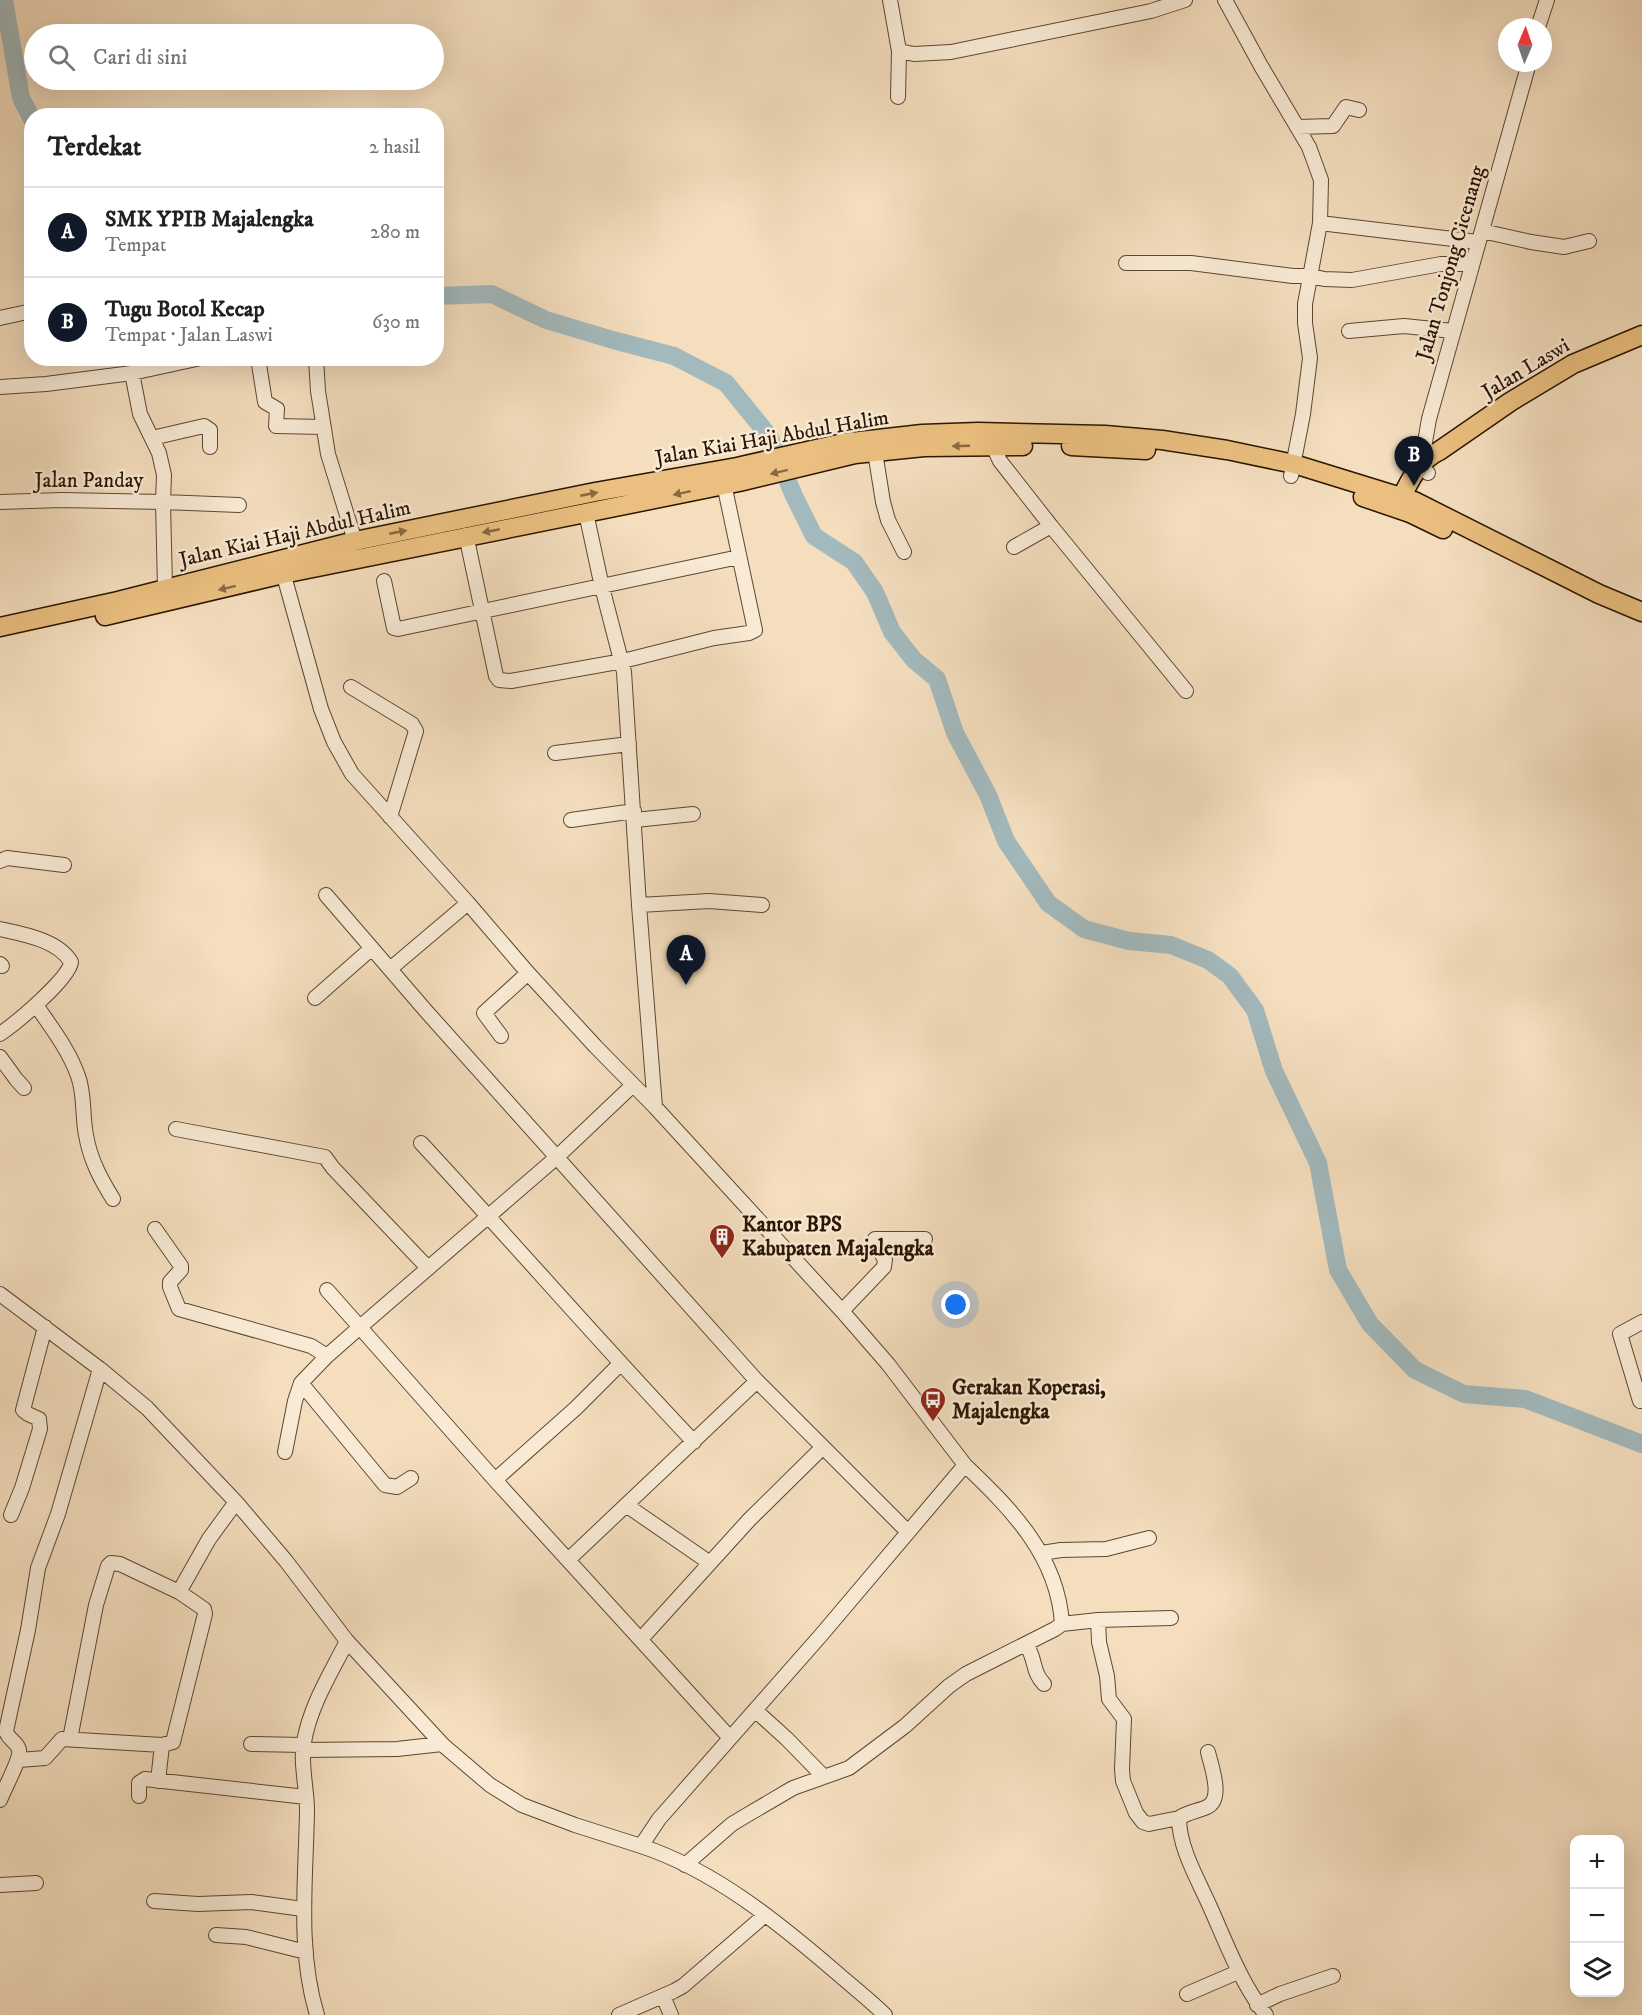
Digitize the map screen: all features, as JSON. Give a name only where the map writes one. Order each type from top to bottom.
[{"type":"main road","name":"Jalan Laswi","points":[[1406,504],[1425,469],[1436,463],[1439,451],[1510,402],[1573,364],[1642,335]]},
{"type":"main road","name":"Jalan Kiai Haji Abdul Halim","points":[[0,627],[118,601],[165,588],[586,513],[816,456],[843,444],[922,434],[978,432],[1027,435],[1105,435],[1162,440],[1292,470],[1321,482],[1406,504],[1642,612]]},
{"type":"main road","name":"Jalan Kiai Haji Abdul Halim","points":[[816,456],[924,447],[1065,446],[1164,452],[1292,470]]},
{"type":"main road","name":"Jalan Kiai Haji Abdul Halim","points":[[0,639],[139,609],[282,567],[356,541],[595,492],[733,478]]},
{"type":"main road","name":"Jalan Kiai Haji Abdul Halim","points":[[1406,504],[1594,604],[1642,624]]},
{"type":"street","points":[[890,0],[899,55],[898,97]]},
{"type":"street","points":[[899,55],[951,52],[1150,11],[1185,0]]},
{"type":"street","points":[[1225,0],[1309,147],[1321,180],[1320,223],[1305,304],[1310,358],[1303,414],[1292,470]]},
{"type":"street","points":[[1542,18],[1547,0]]},
{"type":"street","name":"Jalan Tonjong Cicenang","points":[[1425,469],[1429,419],[1526,72]]},
{"type":"street","points":[[1298,127],[1333,126],[1346,107],[1359,110]]},
{"type":"street","points":[[1320,223],[1480,236],[1564,247],[1589,241]]},
{"type":"street","points":[[1126,263],[1191,263],[1293,276],[1352,280],[1441,264],[1472,264]]},
{"type":"street","points":[[0,318],[24,313]]},
{"type":"street","points":[[1348,331],[1404,326],[1452,331]]},
{"type":"street","points":[[0,387],[46,384],[132,373],[164,366]]},
{"type":"street","points":[[259,366],[265,402],[277,409],[276,426],[324,427]]},
{"type":"street","points":[[316,366],[328,454],[356,541]]},
{"type":"street","points":[[132,373],[137,403],[159,453],[164,475],[163,502],[239,505]]},
{"type":"street","points":[[152,438],[204,426],[210,430],[210,447]]},
{"type":"street","points":[[993,446],[1000,461],[1051,526],[1186,691]]},
{"type":"street","points":[[875,452],[888,520],[904,552]]},
{"type":"street","points":[[466,535],[496,676],[503,682],[623,661],[714,638],[754,631],[740,557],[733,478]]},
{"type":"street","name":"Jalan Panday","points":[[0,502],[62,500],[163,502],[165,588]]},
{"type":"street","points":[[586,513],[602,587],[623,661],[639,905],[656,1107]]},
{"type":"street","points":[[1014,547],[1051,526]]},
{"type":"street","points":[[384,581],[394,628],[403,628],[740,557]]},
{"type":"street","points":[[282,567],[321,709],[334,741],[352,774],[528,973],[656,1107],[888,1364],[965,1465],[996,1495],[1042,1553],[1057,1591],[1062,1624]]},
{"type":"street","points":[[351,687],[412,724],[416,731],[390,817]]},
{"type":"street","points":[[555,753],[629,744]]},
{"type":"street","points":[[572,820],[634,815],[693,814]]},
{"type":"street","points":[[0,861],[7,858],[64,865]]},
{"type":"street","points":[[326,894],[757,1381],[908,1532]]},
{"type":"street","points":[[639,905],[709,901],[762,905]]},
{"type":"street","points":[[390,969],[468,903]]},
{"type":"street","points":[[0,929],[27,935],[46,943],[58,949],[72,962],[69,969],[36,1005],[0,1034]]},
{"type":"street","points":[[315,998],[372,948]]},
{"type":"street","points":[[501,1036],[484,1013],[528,973]]},
{"type":"street","points":[[36,1005],[70,1056],[79,1078],[86,1136],[98,1174],[113,1198]]},
{"type":"street","points":[[0,1057],[24,1088]]},
{"type":"street","points":[[285,1452],[301,1383],[327,1356],[557,1157],[633,1085]]},
{"type":"street","points":[[176,1129],[326,1157],[333,1168],[428,1268]]},
{"type":"street","points":[[421,1143],[489,1215],[620,1364],[694,1442]]},
{"type":"street","points":[[155,1228],[181,1266],[181,1270],[170,1282],[179,1309],[311,1346],[327,1356]]},
{"type":"street","points":[[842,1311],[886,1264],[875,1244],[875,1239],[925,1239]]},
{"type":"street","points":[[327,1290],[730,1738]]},
{"type":"street","points":[[0,1294],[100,1369],[147,1408],[236,1502],[286,1561],[346,1641],[442,1744],[490,1785],[522,1805],[575,1825],[660,1852],[733,1892],[811,1951],[885,2015]]},
{"type":"street","points":[[1640,1401],[1620,1334],[1642,1322]]},
{"type":"street","points":[[11,1515],[40,1429],[39,1419],[23,1410],[45,1327]]},
{"type":"street","points":[[495,1479],[576,1408],[620,1364]]},
{"type":"street","points":[[0,1800],[8,1778],[19,1760],[19,1748],[6,1731],[28,1630],[38,1568],[58,1514],[100,1369]]},
{"type":"street","points":[[568,1560],[757,1381]]},
{"type":"street","points":[[301,1383],[385,1485],[397,1487],[411,1478]]},
{"type":"street","points":[[641,1639],[749,1520],[822,1448]]},
{"type":"street","points":[[641,1846],[664,1814],[965,1465]]},
{"type":"street","points":[[180,1592],[210,1539],[236,1502]]},
{"type":"street","points":[[626,1505],[710,1563]]},
{"type":"street","points":[[1042,1553],[1061,1550],[1106,1549],[1149,1538]]},
{"type":"street","points":[[19,1760],[45,1758],[62,1739],[162,1745],[174,1740],[205,1614],[204,1609],[180,1592],[120,1564],[111,1563],[108,1566],[96,1605],[70,1739]]},
{"type":"street","points":[[685,1865],[732,1824],[792,1788],[849,1768],[905,1726],[949,1686],[966,1674],[1062,1624],[1098,1620],[1171,1618]]},
{"type":"street","points":[[1098,1620],[1099,1642],[1107,1676],[1109,1699],[1124,1719],[1122,1769],[1124,1781],[1136,1813],[1143,1822],[1149,1824],[1179,1818],[1210,1806],[1216,1789],[1208,1752]]},
{"type":"street","points":[[317,2015],[308,1977],[303,1909],[306,1797],[303,1748],[313,1711],[346,1641]]},
{"type":"street","points":[[1026,1644],[1033,1655],[1035,1672],[1044,1684]]},
{"type":"street","points":[[755,1710],[787,1738],[824,1777]]},
{"type":"street","points":[[251,1744],[303,1748],[397,1749],[442,1744]]},
{"type":"street","points":[[159,1780],[162,1745]]},
{"type":"street","points":[[139,1796],[139,1786],[142,1780],[159,1780],[306,1797]]},
{"type":"street","points":[[1179,1818],[1180,1831],[1187,1852],[1238,1972],[1262,2010],[1280,1994],[1333,1976]]},
{"type":"street","points":[[0,1885],[36,1883]]},
{"type":"street","points":[[154,1901],[198,1904],[251,1902],[303,1909]]},
{"type":"street","points":[[619,2015],[683,1986],[765,1915]]},
{"type":"street","points":[[216,1935],[246,1937],[306,1952]]},
{"type":"street","points":[[1187,1994],[1238,1972]]},
{"type":"street","points":[[663,1996],[671,2015]]},
{"type":"waterway","points":[[4,0],[21,98],[26,108]]},
{"type":"waterway","points":[[444,296],[492,294],[546,320],[674,356],[726,383],[769,436],[794,496],[814,536],[854,562],[875,592],[892,632],[914,660],[937,679],[955,733],[988,795],[1006,841],[1048,903],[1084,929],[1129,941],[1171,945],[1208,960],[1230,976],[1255,1010],[1274,1071],[1318,1163],[1338,1270],[1370,1324],[1415,1370],[1464,1394],[1525,1399],[1642,1444]]},
{"type":"place","name":"Tugu Botol Kecap","points":[[1414,486]]},
{"type":"place","name":"SMK YPIB Majalengka","points":[[686,985]]},
{"type":"place","name":"Kantor BPS Kabupaten Majalengka","points":[[722,1260]]},
{"type":"place","name":"Gerakan Koperasi, Majalengka","points":[[933,1423]]}]
